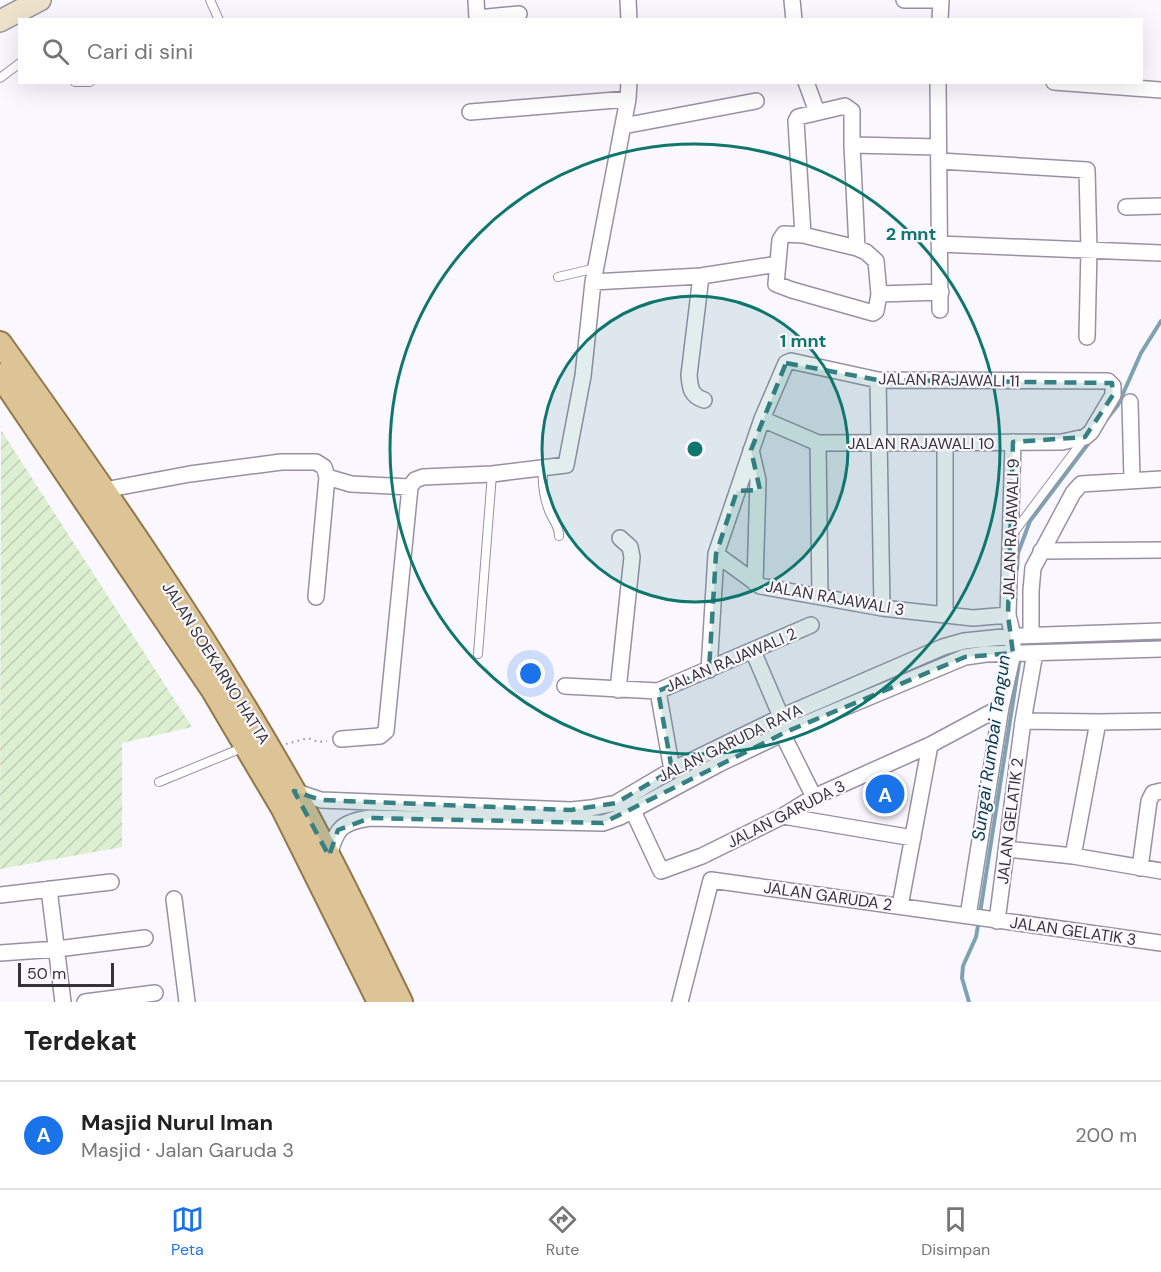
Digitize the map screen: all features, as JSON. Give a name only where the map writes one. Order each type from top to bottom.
[{"type":"main road","name":"JALAN SOEKARNO HATTA","points":[[0,342],[104,490],[212,689],[283,809],[379,1002]]},
{"type":"main road","name":"JALAN SOEKARNO HATTA","points":[[0,375],[158,589],[210,649],[294,791],[329,856],[401,1002]]},
{"type":"street","points":[[476,0],[477,18],[519,14]]},
{"type":"street","points":[[628,0],[629,18]]},
{"type":"street","points":[[792,0],[794,18]]},
{"type":"street","points":[[904,0],[941,0],[940,18]]},
{"type":"street","points":[[0,21],[36,5]]},
{"type":"street","points":[[341,740],[380,736],[387,731],[410,487],[415,480],[423,477],[492,474],[566,465],[584,376],[595,275],[629,84]]},
{"type":"street","points":[[807,84],[817,112]]},
{"type":"street","points":[[938,84],[940,310]]},
{"type":"street","points":[[1081,84],[1161,90]]},
{"type":"street","points":[[470,112],[628,99]]},
{"type":"street","points":[[623,126],[756,101]]},
{"type":"street","points":[[803,235],[796,121],[801,116],[849,107],[852,111],[857,248]]},
{"type":"street","points":[[852,145],[1087,170],[1089,250],[1087,337]]},
{"type":"street","points":[[1126,207],[1161,206]]},
{"type":"street","points":[[784,234],[803,235],[857,248],[876,261],[879,294],[876,311],[873,313],[776,284],[781,237],[784,234]]},
{"type":"street","points":[[939,244],[1161,253]]},
{"type":"street","points":[[595,275],[701,276],[778,264]]},
{"type":"street","points":[[701,276],[689,375],[690,390],[697,398],[704,400]]},
{"type":"street","points":[[879,294],[941,292]]},
{"type":"street","name":"JALAN RAJAWALI 11","points":[[762,419],[788,361],[878,380],[1108,381],[1113,386],[1113,395],[1091,432],[1085,437]]},
{"type":"street","points":[[878,380],[881,443],[882,608]]},
{"type":"street","points":[[1130,402],[1132,480]]},
{"type":"street","points":[[709,670],[716,554],[762,419]]},
{"type":"street","name":"JALAN RAJAWALI 10","points":[[762,419],[818,443],[1062,442],[1085,437]]},
{"type":"street","name":"JALAN RAJAWALI 9","points":[[1013,442],[1008,615],[1023,635]]},
{"type":"street","points":[[818,443],[820,596]]},
{"type":"street","points":[[945,444],[945,615]]},
{"type":"street","points":[[752,450],[758,480],[755,583]]},
{"type":"street","points":[[104,490],[190,474],[281,462],[316,462],[324,467],[327,477],[316,597]]},
{"type":"street","points":[[327,477],[351,484],[410,487]]},
{"type":"street","points":[[980,918],[1001,706],[1025,653],[1023,635],[1033,568],[1073,493],[1081,484],[1161,479]]},
{"type":"street","points":[[738,491],[753,493],[757,499]]},
{"type":"street","points":[[618,690],[632,557],[630,548],[620,538]]},
{"type":"street","points":[[1041,551],[1161,550]]},
{"type":"street","name":"JALAN RAJAWALI 3","points":[[716,554],[760,586],[882,608],[973,618],[1008,615]]},
{"type":"street","name":"JALAN RAJAWALI 2","points":[[672,770],[658,691],[811,625]]},
{"type":"street","name":"JALAN GARUDA RAYA","points":[[294,791],[321,800],[571,810],[591,808],[616,803],[672,770],[781,717],[943,647],[964,641],[1023,635],[1161,631]]},
{"type":"street","name":"JALAN GARUDA RAYA","points":[[329,856],[339,830],[354,820],[385,818],[603,823],[633,811],[719,764],[786,733],[965,657],[1161,649]]},
{"type":"street","points":[[753,651],[814,797]]},
{"type":"street","name":"JALAN GELATIK 2","points":[[980,918],[1007,849],[1023,721],[1025,653]]},
{"type":"street","points":[[565,686],[658,691]]},
{"type":"street","name":"JALAN GARUDA 3","points":[[633,811],[661,871],[702,856],[783,816],[814,797],[930,745],[1001,706]]},
{"type":"street","points":[[1023,721],[1161,721]]},
{"type":"street","points":[[1073,856],[1098,722]]},
{"type":"street","points":[[900,906],[930,745]]},
{"type":"street","points":[[1140,868],[1149,801],[1154,793],[1161,791]]},
{"type":"street","points":[[783,816],[913,838]]},
{"type":"street","points":[[1007,849],[1073,856],[1161,871]]},
{"type":"street","points":[[680,1002],[711,880],[702,856]]},
{"type":"street","name":"JALAN GARUDA 2","points":[[711,880],[980,918]]},
{"type":"street","points":[[0,895],[111,882]]},
{"type":"street","points":[[49,889],[63,1002]]},
{"type":"street","points":[[174,899],[187,1002]]},
{"type":"street","name":"JALAN GELATIK 3","points":[[980,918],[1161,943]]},
{"type":"street","points":[[0,953],[57,949],[145,938]]},
{"type":"street","points":[[86,1002],[155,993]]},
{"type":"lane","points":[[210,0],[218,18]]},
{"type":"lane","points":[[0,78],[18,64]]},
{"type":"lane","points":[[558,277],[595,275]]},
{"type":"lane","points":[[1011,536],[1085,437]]},
{"type":"lane","points":[[543,469],[542,482],[546,502],[551,516],[559,526],[560,536]]},
{"type":"lane","points":[[478,654],[492,474]]},
{"type":"lane","points":[[159,782],[246,746]]},
{"type":"path","points":[[269,749],[308,738],[318,742],[341,740]]},
{"type":"highlighted area","points":[[786,363],[878,380],[1112,383],[1113,395],[1085,437],[1013,442],[1008,615],[1013,653],[965,657],[788,731],[603,823],[370,818],[338,830],[329,856],[294,791],[321,800],[571,810],[616,803],[672,770],[658,691],[709,670],[716,554],[737,491],[760,490],[751,450]]},
{"type":"green space","points":[[1,430],[192,727],[122,743],[122,847],[0,869]]},
{"type":"waterway","name":"Sungai Rumbai Tangun","points":[[1106,420],[1118,405],[1141,353],[1161,321]]},
{"type":"waterway","name":"Sungai Rumbai Tangun","points":[[1017,569],[1018,553],[1030,521],[1091,440]]},
{"type":"waterway","name":"Sungai Rumbai Tangun","points":[[980,913],[1020,657]]},
{"type":"waterway","name":"Sungai Rumbai Tangun","points":[[969,1002],[962,978],[963,966],[976,937],[979,920]]},
{"type":"place","name":"Masjid Nurul Iman","points":[[885,794]]}]
